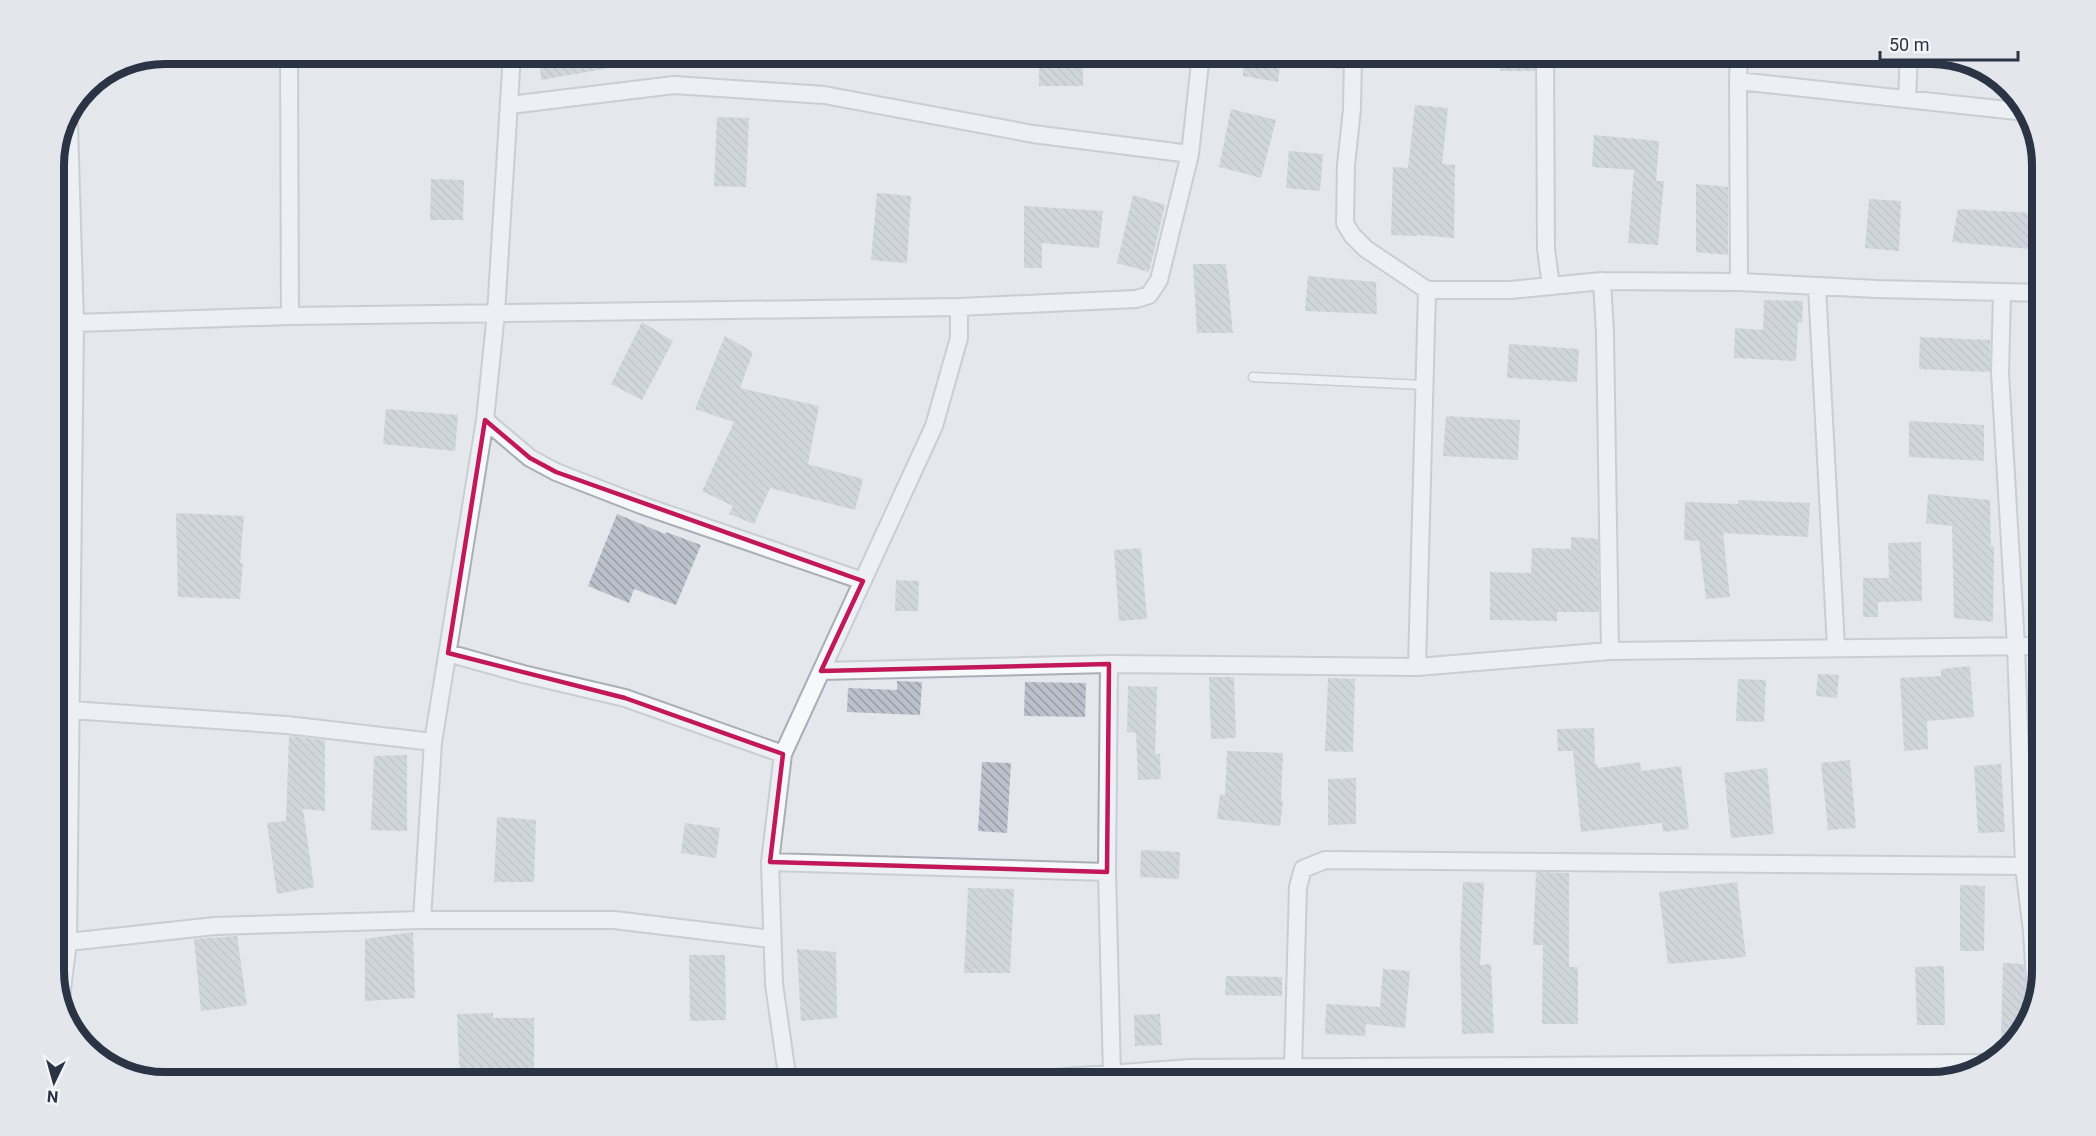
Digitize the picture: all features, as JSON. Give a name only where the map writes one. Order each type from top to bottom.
[{"type":"street","points":[[290,64],[290,316]]},
{"type":"street","points":[[422,920],[433,742],[485,420],[496,314],[512,64]]},
{"type":"street","points":[[75,323],[290,316],[959,307],[1136,299],[1149,295],[1159,280],[1190,154],[1200,64]]},
{"type":"street","points":[[1353,64],[1352,109],[1346,165],[1345,223],[1352,235],[1366,249],[1427,290],[1510,290],[1602,281],[1739,282],[2031,293]]},
{"type":"street","points":[[1545,64],[1546,249],[1551,286]]},
{"type":"street","points":[[1738,64],[1739,282]]},
{"type":"street","points":[[1907,99],[1909,64]]},
{"type":"street","points":[[1737,81],[2016,111]]},
{"type":"street","points":[[510,105],[674,85],[824,95],[1033,134],[1190,154]]},
{"type":"street","points":[[65,966],[68,942],[75,323],[69,136]]},
{"type":"street","points":[[1602,281],[1605,333],[1610,651]]},
{"type":"street","points":[[1817,286],[1836,648]]},
{"type":"street","points":[[1417,667],[1427,290]]},
{"type":"street","points":[[2002,293],[2000,373],[2016,646],[2024,867],[2032,931]]},
{"type":"street","points":[[787,1072],[774,984],[771,939],[770,862],[783,754],[934,426],[959,338],[959,307]]},
{"type":"street","points":[[485,420],[507,441],[530,458],[556,472],[641,505],[863,580]]},
{"type":"street","points":[[821,671],[1109,664],[1417,667],[1610,651],[2032,646]]},
{"type":"street","points":[[448,653],[523,674],[625,698],[783,754]]},
{"type":"street","points":[[1109,664],[1107,872],[1112,1072]]},
{"type":"street","points":[[71,710],[287,725],[433,742]]},
{"type":"street","points":[[1293,1068],[1298,887],[1303,869],[1325,860],[2024,867]]},
{"type":"street","points":[[770,862],[1107,872]]},
{"type":"street","points":[[68,942],[216,926],[422,920],[614,920],[771,939]]},
{"type":"street","points":[[1741,1072],[1970,1064]]},
{"type":"street","points":[[1145,1072],[1190,1068],[1293,1068],[1629,1072]]},
{"type":"lane","points":[[1253,377],[1424,386]]},
{"type":"highlighted area","points":[[485,420],[530,458],[556,472],[863,581],[821,671],[1109,664],[1107,872],[770,862],[783,754],[625,698],[448,653]]},
{"type":"building","points":[[540,64],[615,64],[615,67],[541,80]]},
{"type":"building","points":[[1039,64],[1083,64],[1083,86],[1039,86]]},
{"type":"building","points":[[1243,64],[1280,64],[1278,82],[1243,76]]},
{"type":"building","points":[[1342,64],[1342,69],[1297,65]]},
{"type":"building","points":[[1502,64],[1535,64],[1535,71],[1500,71]]},
{"type":"building","points":[[1415,105],[1448,108],[1442,164],[1455,165],[1454,238],[1391,235],[1393,167],[1408,168]]},
{"type":"building","points":[[1231,109],[1276,120],[1261,178],[1219,167]]},
{"type":"building","points":[[717,117],[749,118],[746,187],[714,186]]},
{"type":"building","points":[[1594,135],[1659,141],[1656,181],[1664,181],[1658,245],[1628,243],[1634,170],[1592,167]]},
{"type":"building","points":[[1289,151],[1323,154],[1320,191],[1286,188]]},
{"type":"building","points":[[431,179],[464,180],[463,220],[430,220]]},
{"type":"building","points":[[1696,184],[1728,187],[1728,255],[1696,252]]},
{"type":"building","points":[[877,193],[911,196],[907,263],[871,260]]},
{"type":"building","points":[[1133,195],[1165,205],[1149,272],[1117,263]]},
{"type":"building","points":[[1869,199],[1901,201],[1899,251],[1865,248]]},
{"type":"building","points":[[1024,206],[1103,211],[1099,248],[1042,243],[1042,268],[1024,268]]},
{"type":"building","points":[[1958,209],[2031,213],[2030,249],[1952,242]]},
{"type":"building","points":[[1193,264],[1226,264],[1233,333],[1197,333]]},
{"type":"building","points":[[1308,276],[1376,282],[1377,314],[1305,311]]},
{"type":"building","points":[[1764,300],[1803,301],[1802,323],[1798,322],[1796,361],[1734,358],[1735,328],[1763,330]]},
{"type":"building","points":[[642,322],[673,341],[642,400],[611,384]]},
{"type":"building","points":[[725,336],[753,352],[740,388],[819,406],[808,464],[863,479],[855,510],[770,488],[754,524],[729,514],[733,506],[702,491],[734,422],[695,409]]},
{"type":"building","points":[[1920,337],[1990,340],[1990,372],[1919,369]]},
{"type":"building","points":[[1509,344],[1579,349],[1577,382],[1507,378]]},
{"type":"building","points":[[386,409],[458,415],[455,451],[383,444]]},
{"type":"building","points":[[1446,416],[1520,420],[1518,460],[1443,456]]},
{"type":"building","points":[[1909,421],[1984,425],[1984,461],[1909,457]]},
{"type":"building","points":[[1928,494],[1990,500],[1991,546],[1994,546],[1993,622],[1954,618],[1952,526],[1926,523]]},
{"type":"building","points":[[1738,500],[1810,503],[1808,537],[1723,533],[1730,597],[1706,599],[1699,541],[1684,540],[1685,502],[1738,504]]},
{"type":"building","points":[[176,513],[244,516],[240,599],[178,597]]},
{"type":"building","points":[[617,514],[665,534],[666,532],[701,545],[676,605],[634,589],[629,603],[588,586]]},
{"type":"building","points":[[1571,537],[1598,539],[1599,612],[1557,612],[1557,621],[1490,620],[1490,572],[1531,573],[1532,548],[1571,549]]},
{"type":"building","points":[[1921,542],[1922,601],[1878,602],[1878,617],[1863,617],[1863,578],[1889,578],[1888,543]]},
{"type":"building","points":[[1141,548],[1147,619],[1119,621],[1114,550]]},
{"type":"building","points":[[896,580],[919,581],[918,611],[895,611]]},
{"type":"building","points":[[1970,666],[1974,717],[1927,721],[1928,749],[1904,751],[1900,678],[1941,676],[1941,669]]},
{"type":"building","points":[[1818,674],[1839,675],[1837,698],[1816,696]]},
{"type":"building","points":[[1209,677],[1234,677],[1236,738],[1211,739]]},
{"type":"building","points":[[1328,678],[1355,679],[1353,752],[1325,751]]},
{"type":"building","points":[[1738,679],[1766,680],[1764,722],[1736,721]]},
{"type":"building","points":[[897,681],[922,682],[920,715],[847,712],[848,688],[897,690]]},
{"type":"building","points":[[1025,682],[1086,683],[1085,717],[1024,716]]},
{"type":"building","points":[[1128,686],[1157,687],[1155,754],[1160,754],[1161,779],[1138,780],[1136,733],[1127,732]]},
{"type":"building","points":[[1594,728],[1595,764],[1598,768],[1640,762],[1641,771],[1681,766],[1689,829],[1663,832],[1662,823],[1581,832],[1573,751],[1558,751],[1557,729]]},
{"type":"building","points":[[289,736],[325,740],[325,811],[303,809],[314,887],[277,894],[267,823],[286,821]]},
{"type":"building","points":[[1227,751],[1283,753],[1281,801],[1283,801],[1280,826],[1217,819],[1220,794],[1225,795]]},
{"type":"building","points":[[407,755],[407,831],[371,830],[374,756]]},
{"type":"building","points":[[1850,760],[1856,828],[1828,830],[1821,763]]},
{"type":"building","points":[[982,762],[1011,763],[1007,833],[978,831]]},
{"type":"building","points":[[2001,764],[2005,832],[1978,833],[1974,766]]},
{"type":"building","points":[[1767,768],[1774,834],[1731,838],[1724,773]]},
{"type":"building","points":[[1356,778],[1356,824],[1328,825],[1328,779]]},
{"type":"building","points":[[497,817],[536,820],[534,882],[494,882]]},
{"type":"building","points":[[685,823],[720,828],[716,858],[681,853]]},
{"type":"building","points":[[1141,850],[1180,852],[1179,879],[1140,877]]},
{"type":"building","points":[[1536,872],[1569,873],[1569,967],[1578,967],[1578,1024],[1542,1024],[1543,945],[1533,945]]},
{"type":"building","points":[[1463,882],[1484,883],[1480,965],[1491,964],[1494,1033],[1462,1034],[1460,947]]},
{"type":"building","points":[[1737,882],[1746,957],[1668,964],[1659,892]]},
{"type":"building","points":[[1960,885],[1985,886],[1984,951],[1960,951]]},
{"type":"building","points":[[968,888],[1014,889],[1010,973],[964,973]]},
{"type":"building","points":[[413,932],[415,998],[365,1001],[365,939]]},
{"type":"building","points":[[237,936],[247,1005],[201,1011],[194,939]]},
{"type":"building","points":[[797,949],[836,952],[837,1018],[801,1021]]},
{"type":"building","points":[[689,955],[725,955],[726,1020],[690,1021]]},
{"type":"building","points":[[2003,963],[2024,964],[2026,1003],[2015,1027],[2006,1037],[2001,1037]]},
{"type":"building","points":[[1944,966],[1945,1025],[1917,1025],[1915,967]]},
{"type":"building","points":[[1383,969],[1410,971],[1405,1028],[1366,1024],[1365,1036],[1325,1034],[1326,1004],[1380,1007]]},
{"type":"building","points":[[1226,976],[1282,977],[1282,996],[1225,995]]},
{"type":"building","points":[[493,1013],[493,1018],[534,1018],[534,1072],[460,1072],[457,1014]]},
{"type":"building","points":[[1160,1014],[1162,1045],[1135,1046],[1134,1015]]}]
